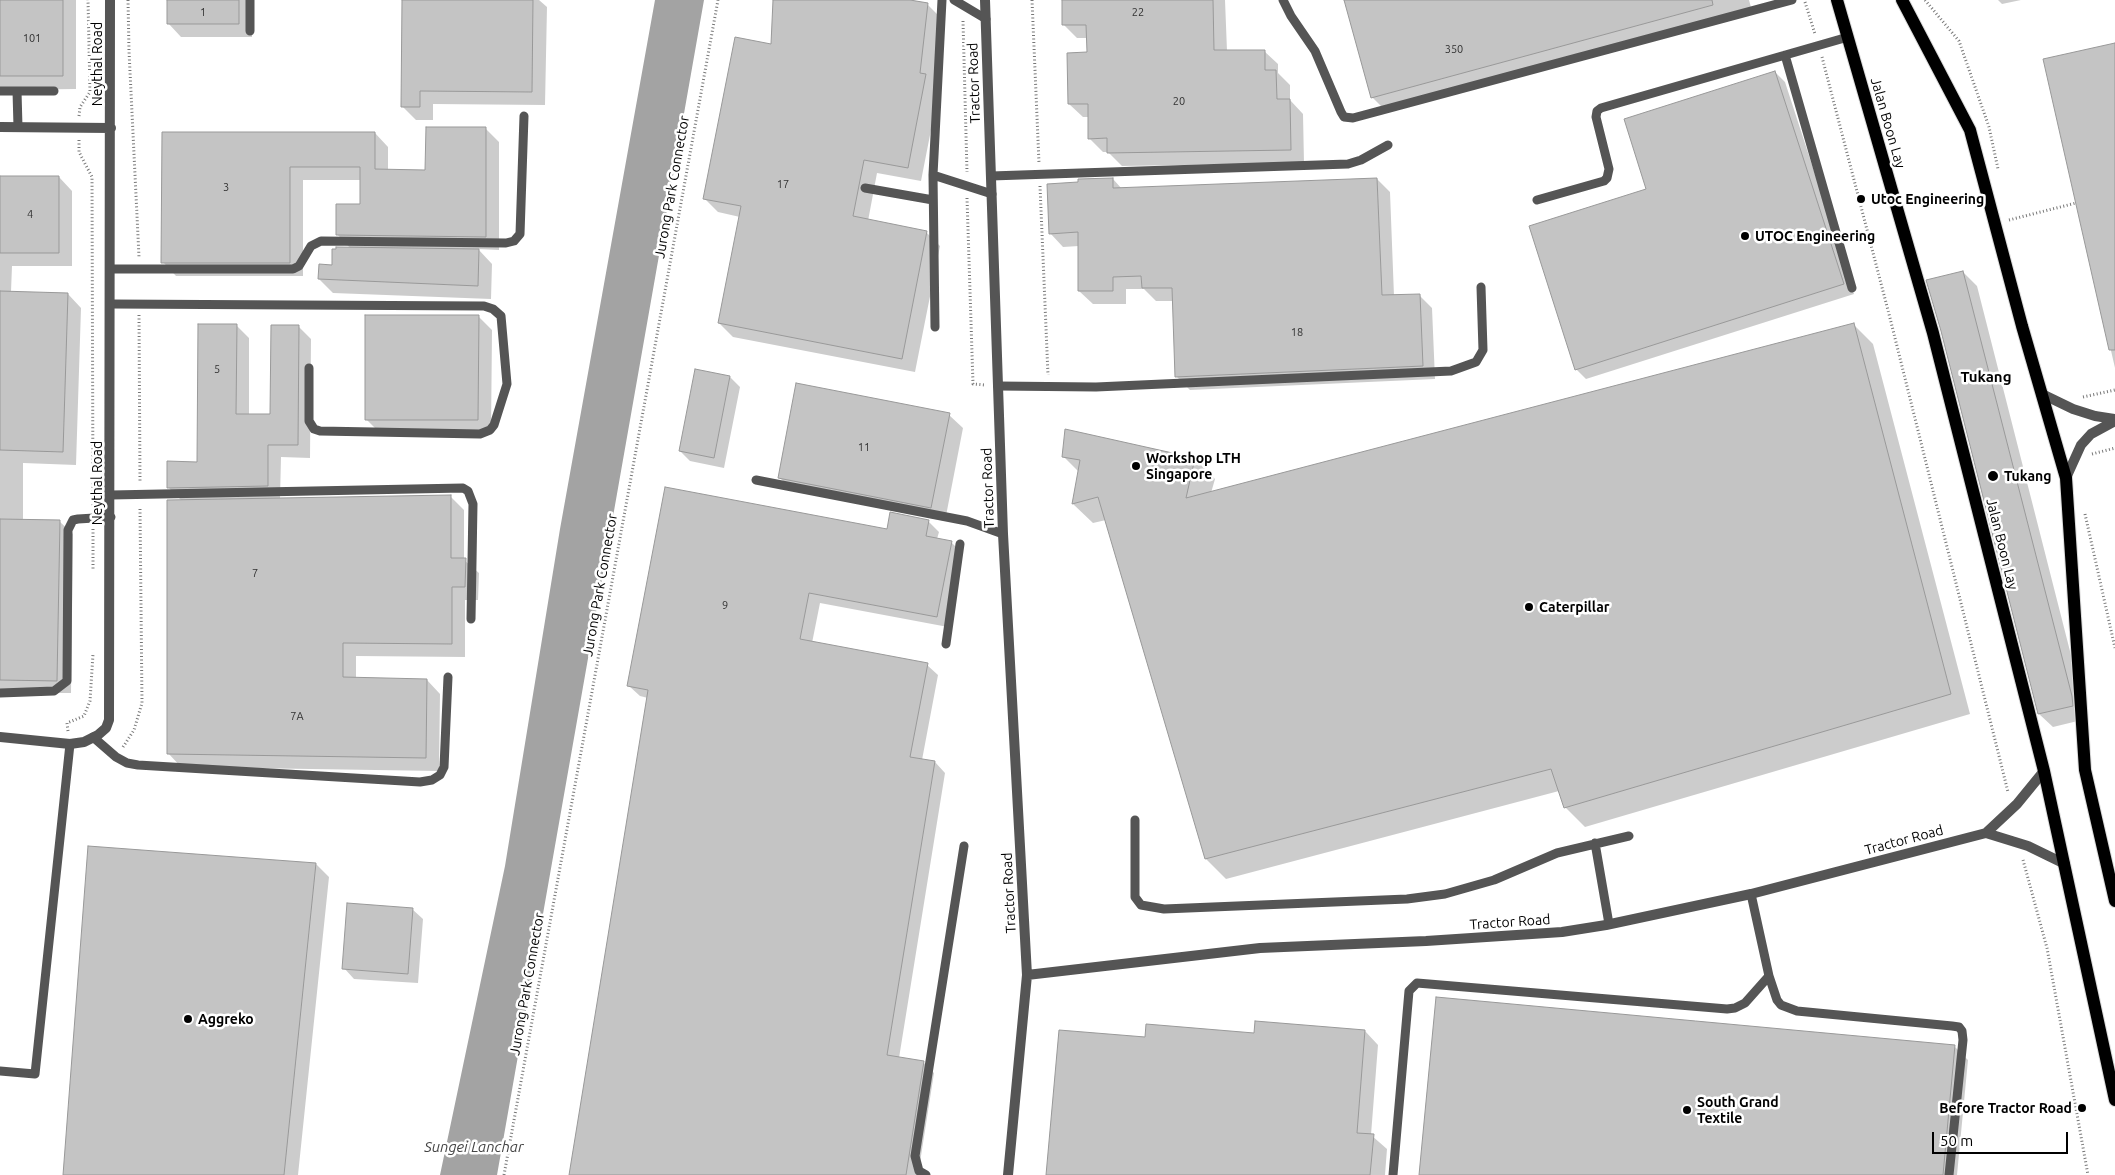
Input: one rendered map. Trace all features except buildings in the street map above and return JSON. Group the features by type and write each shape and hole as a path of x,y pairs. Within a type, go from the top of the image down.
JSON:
{"main road":[{"name":"Jalan Boon Lay","path":"1838,0 1933,333 2044,771 2115,1100"},
{"path":"1902,0 1970,130 2066,478 2084,770 2115,900"}],"street":[{"name":"Neythal Road","path":"93,737 106,728 109,720 111,517 110,0"},
{"name":"Tractor Road","path":"985,0 1003,534 1027,975 1008,1175"},
{"path":"0,127 111,128"},
{"path":"2042,394 2088,414 2115,420"},
{"path":"2066,478 2081,445 2091,434 2115,420"},
{"path":"0,737 70,744 93,737"},
{"name":"Tractor Road","path":"1027,975 1260,948 1426,941 1562,932 1609,924 1751,894 1986,833 2017,804 2044,771"},
{"path":"1986,833 2028,846 2065,864"}],"lane":[{"path":"250,0 250,31"},
{"path":"935,327 933,175 942,0"},
{"path":"1283,0 1291,16 1315,51 1341,112 1344,117 1353,118 1792,0"},
{"path":"1754,0 1756,10"},
{"path":"958,2 986,19"},
{"path":"1538,200 1607,178 1609,169 1596,117 1597,110 1848,37"},
{"path":"1785,55 1852,288"},
{"path":"0,90 54,91"},
{"path":"18,91 18,127"},
{"path":"111,269 293,269 299,266 311,246 321,240 506,243 514,241 520,234 524,116"},
{"path":"991,176 1348,164 1361,160 1388,145"},
{"path":"933,175 992,194"},
{"path":"865,188 933,200"},
{"path":"998,386 1096,387 1451,371 1476,362 1483,350 1481,287"},
{"path":"111,304 484,306 493,309 501,316 507,384 494,424 490,430 480,434 320,432 314,429 309,421 309,368"},
{"path":"756,480 967,521 1003,534"},
{"path":"111,494 462,488 468,491 474,504 471,619"},
{"path":"0,693 54,691 67,681 68,530 73,520 111,517"},
{"path":"946,644 960,544"},
{"path":"93,737 116,757 127,763 138,765 420,782 432,780 440,775 444,767 448,677"},
{"path":"0,1071 35,1074 70,744"},
{"path":"1135,820 1135,897 1141,905 1164,909 1407,899 1445,894 1494,880 1557,853 1629,836"},
{"path":"1595,844 1609,924"},
{"path":"926,1175 919,1171 915,1156 964,846"},
{"path":"1751,894 1768,976 1781,1006 1790,1009 1952,1026 1962,1031 1963,1040 1949,1175"},
{"path":"1393,1175 1409,991 1417,982 1727,1009 1745,1003 1768,976"}],"path":[{"path":"88,0 90,92 80,107 79,152 92,178 93,574"},
{"path":"128,0 140,269"},
{"name":"Jurong Park Connector","path":"504,1175 718,0"},
{"path":"1032,0 1048,386"},
{"path":"1804,0 1819,45 1892,328 2008,793"},
{"path":"958,2 967,186 973,384 998,386"},
{"path":"2008,220 2076,203"},
{"path":"116,757 134,730 142,703 139,304"},
{"path":"2076,399 2115,390"},
{"path":"2088,462 2092,454 2115,448"},
{"path":"2083,504 2115,648"},
{"path":"70,744 67,724 84,716 90,701 94,650"},
{"path":"2023,860 2047,948 2088,1175"}],"water":[{"name":"Sungei Lanchar","path":"655,0 704,0 497,1175 440,1175 505,866 560,529"}],"place":[{"name":"Utoc Engineering","path":"1861,199"},
{"name":"UTOC Engineering","path":"1745,236"},
{"name":"Workshop LTH Singapore","path":"1136,466"},
{"name":"Tukang","path":"1993,476"},
{"name":"Caterpillar","path":"1529,607"},
{"name":"Aggreko","path":"188,1019"},
{"name":"Before Tractor Road","path":"2082,1108"},
{"name":"South Grand Textile","path":"1687,1110"}],"district":[{"name":"Tukang","path":"1986,377"}]}
